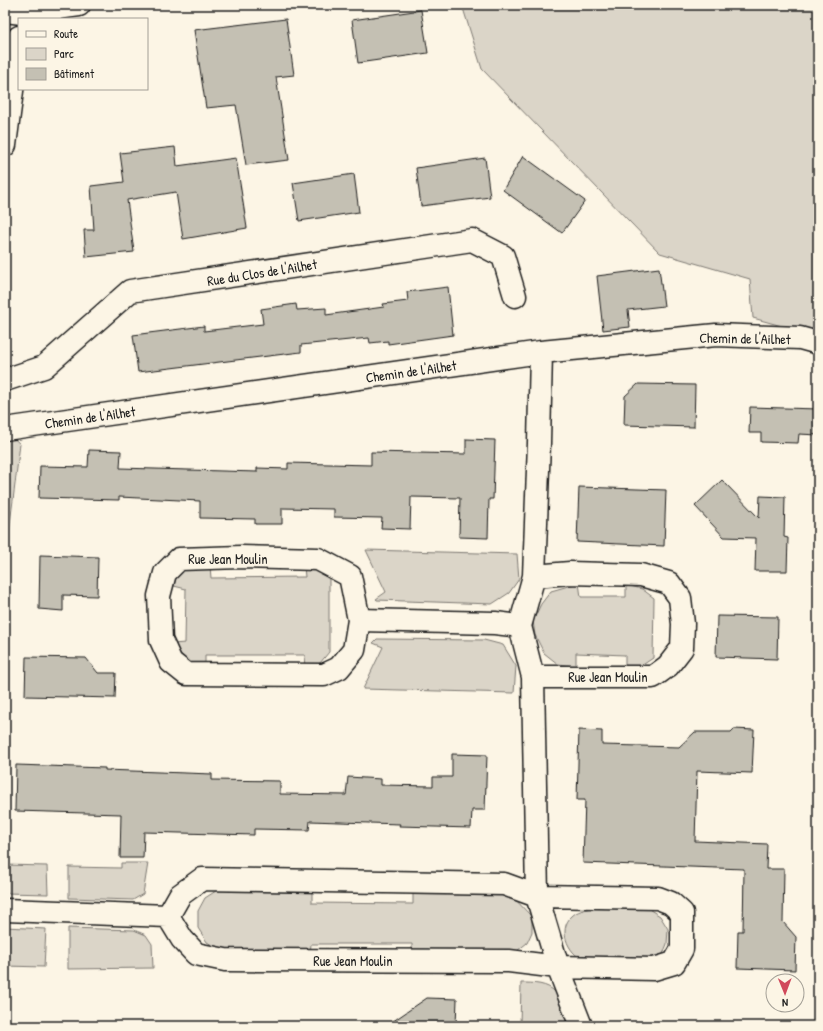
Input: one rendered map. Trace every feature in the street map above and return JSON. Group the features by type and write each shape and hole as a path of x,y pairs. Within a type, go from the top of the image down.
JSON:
{"street":[{"path":"18,12 79,5"},
{"path":"5,144 18,45"},
{"name":"Rue du Clos de l'Ailhet","path":"5,380 44,367 130,291 472,240 503,256 515,296"},
{"name":"Chemin de l'Ailhet","path":"5,429 541,352 716,335 800,338 818,343"},
{"path":"541,352 534,576 520,626 533,677 537,896 558,967 581,1026"},
{"name":"Rue Jean Moulin","path":"241,557 318,559 350,576 359,620 354,650 339,668 324,675 186,674 172,662 161,640 160,596 165,573 179,558 241,557"},
{"name":"Rue Jean Moulin","path":"533,677 653,677 668,666 682,648 683,624 680,598 669,583 642,576 570,573 534,576"},
{"path":"359,620 495,623 520,626"},
{"name":"Rue Jean Moulin","path":"202,879 504,884 537,896 658,898 671,903 682,913 682,949 674,963 654,969 558,967 509,961 225,960 196,954 182,939 168,916 180,895 202,879"},
{"path":"5,910 168,916"}],"green space":[{"path":"462,5 818,5 818,336 753,318 750,279 660,253 482,69"},
{"path":"8,433 20,444 5,564 5,434"},
{"path":"366,550 517,554 519,579 509,593 492,604 377,600 376,599 386,592"},
{"path":"210,566 211,578 305,577 304,567 316,569 329,579 329,652 320,663 304,669 305,655 205,655 205,665 195,666 187,662 173,644 185,643 186,589 174,586 176,578 183,569"},
{"path":"579,583 581,597 626,597 626,585 642,589 654,598 653,658 641,666 625,668 625,655 576,653 576,666 558,664 544,653 535,635 533,621 541,604 551,591"},
{"path":"377,639 484,640 503,645 516,666 514,693 363,689 383,647 373,643"},
{"path":"121,863 148,863 143,894 133,900 69,898 69,867 121,868"},
{"path":"5,865 47,866 48,894 5,893"},
{"path":"219,889 312,891 312,903 413,904 413,894 511,895 532,917 532,932 527,943 508,958 412,956 412,944 311,944 310,954 220,950 207,942 198,928 198,911 205,898"},
{"path":"591,908 647,908 660,916 668,929 667,944 663,954 656,959 588,961 581,959 567,943 565,929 567,922 574,914"},
{"path":"5,927 46,929 44,967 5,966"},
{"path":"68,928 134,930 146,935 152,944 153,968 68,969"},
{"path":"521,983 545,985 553,990 556,993 568,1026 520,1026"}],"building":[{"path":"421,10 428,53 358,63 352,20"},
{"path":"286,19 294,75 276,77 289,160 246,165 236,105 206,108 194,30"},
{"path":"175,147 177,166 236,158 247,228 183,239 176,192 127,200 134,252 86,257 84,230 94,230 91,186 124,182 120,153"},
{"path":"523,156 585,201 562,233 503,190"},
{"path":"485,158 490,197 421,206 416,168"},
{"path":"354,174 359,212 299,221 293,183"},
{"path":"659,268 664,306 628,310 630,327 603,330 597,276"},
{"path":"448,287 453,335 388,344 388,341 370,343 369,338 301,345 301,352 138,372 133,335 204,326 204,331 263,324 261,309 296,304 297,310 326,308 326,315 384,307 383,304 408,301 407,292"},
{"path":"638,384 695,385 694,427 624,425 625,396"},
{"path":"750,407 818,409 818,435 799,434 798,443 761,442 761,433 749,433"},
{"path":"466,439 495,440 493,499 489,499 488,538 459,537 460,498 411,497 410,529 381,528 382,518 334,517 334,509 282,508 282,524 255,524 255,519 200,518 200,501 119,497 119,500 39,498 40,466 88,467 89,450 121,451 120,468 257,472 257,468 288,469 288,463 371,465 371,452 466,454"},
{"path":"722,480 759,518 760,496 785,497 784,537 788,538 787,571 755,571 756,538 724,537 695,506"},
{"path":"579,487 666,490 664,546 577,542"},
{"path":"40,555 98,557 97,596 63,595 63,611 39,609"},
{"path":"717,616 778,617 777,659 716,657"},
{"path":"26,657 86,658 98,673 116,673 115,698 25,696"},
{"path":"734,729 754,730 752,773 697,771 695,841 767,844 766,869 784,869 783,922 796,937 795,970 737,968 738,931 743,931 744,869 583,863 585,800 577,800 579,730 602,731 602,745 679,747 695,732 731,732"},
{"path":"452,754 487,755 485,810 472,810 471,828 310,821 309,830 254,829 254,835 144,832 143,858 120,858 121,814 15,811 16,765 212,774 212,780 280,781 280,794 346,795 348,777 381,779 381,785 433,786 433,777 452,777"},
{"path":"427,998 457,999 456,1026 386,1026"}]}
